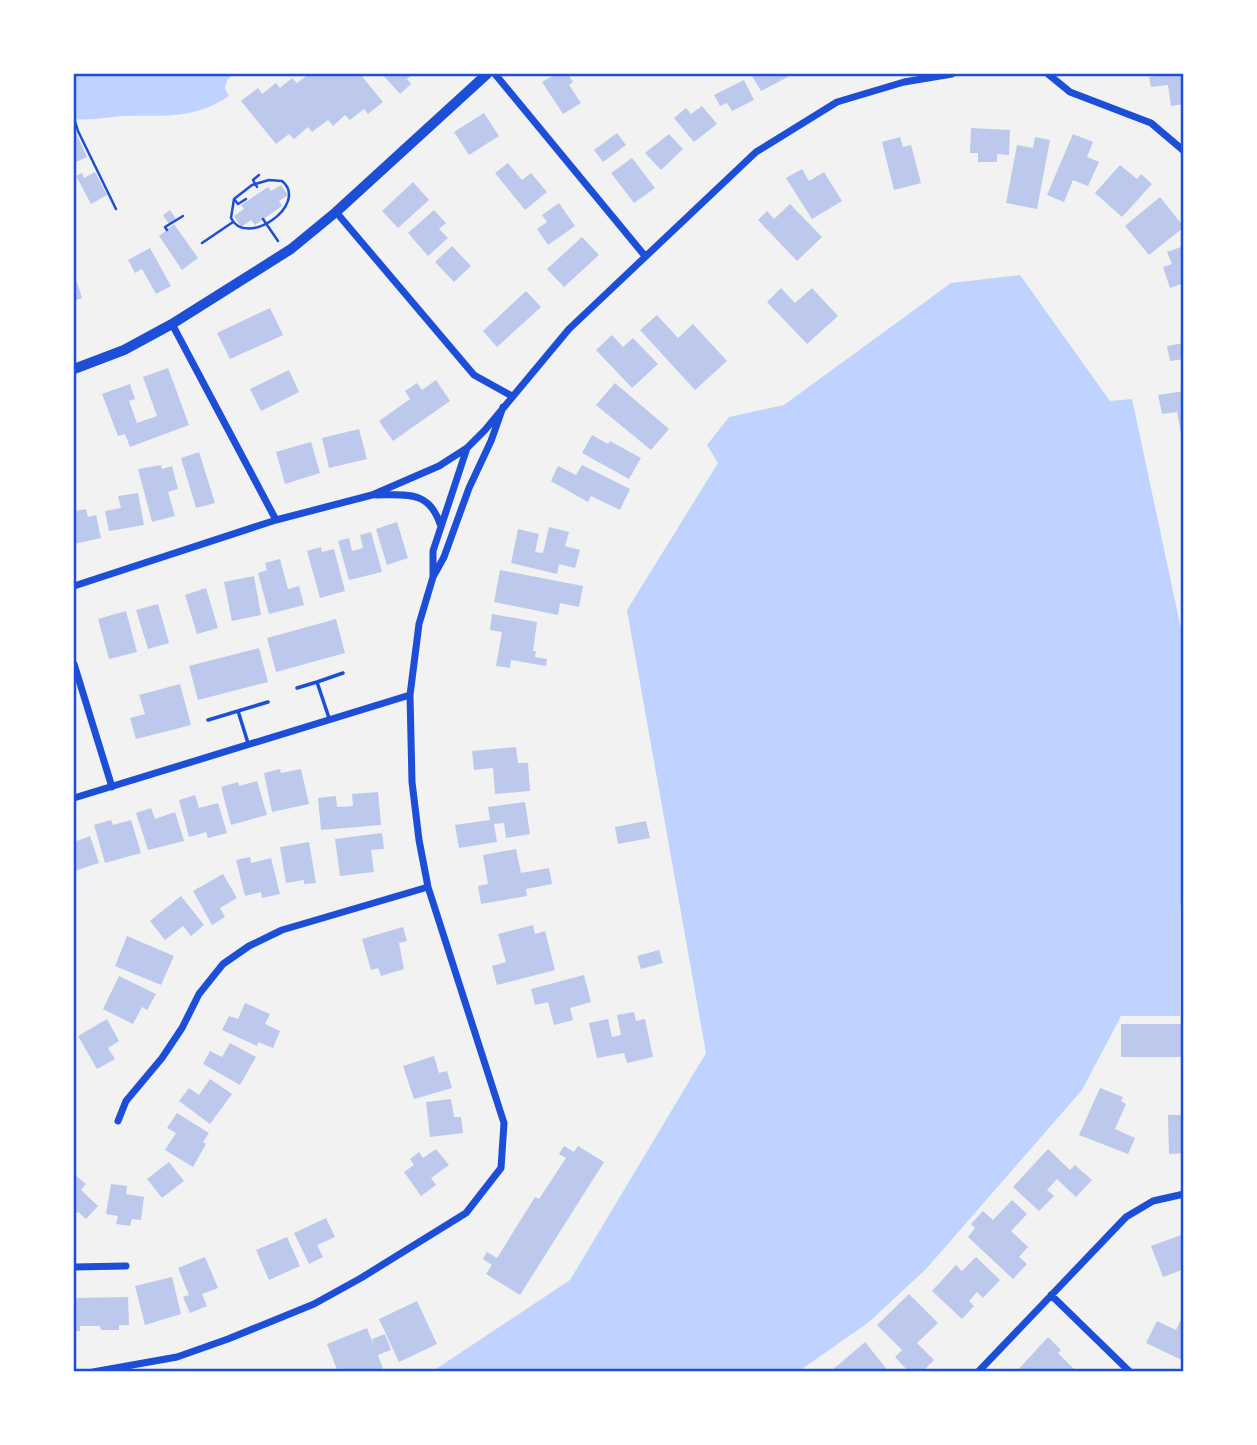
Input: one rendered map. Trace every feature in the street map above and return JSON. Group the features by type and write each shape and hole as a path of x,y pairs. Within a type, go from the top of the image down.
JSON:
{"main road":[{"path":"74,369 124,350 172,324 291,249 336,212 487,74"}],"street":[{"path":"495,74 645,256"},
{"path":"74,586 276,520 372,495 439,466 467,448 569,329 756,152 836,102 904,82 952,74"},
{"path":"1048,74 1070,92 1151,123 1184,151"},
{"path":"336,212 474,375 512,396"},
{"path":"172,324 276,520"},
{"path":"93,1371 177,1357 314,1304 466,1213 501,1168 504,1124 428,887 412,782 410,695 419,624 433,578 444,557 503,407"},
{"path":"433,578 433,551 467,448"},
{"path":"372,495 415,496 429,502 441,526"},
{"path":"74,664 112,787"},
{"path":"74,798 410,695"},
{"path":"118,1121 126,1101 162,1058 182,1028 199,994 223,964 249,946 282,930 428,887"},
{"path":"978,1371 1126,1217 1153,1201 1184,1194"},
{"path":"74,1266 126,1266"},
{"path":"1051,1295 1130,1371"}],"lane":[{"path":"297,688 343,673"},
{"path":"317,682 330,720"},
{"path":"208,720 268,702"},
{"path":"238,711 249,745"}],"path":[{"path":"74,118 116,209"},
{"path":"256,185 253,180 259,175"},
{"path":"276,180 285,184 290,192 285,208 266,223 256,228 243,228 233,222 231,210 234,199 256,185 276,180"},
{"path":"234,199 238,204 246,199"},
{"path":"167,230 165,227 183,216"},
{"path":"263,219 278,241"},
{"path":"202,243 233,222"}],"water":[{"path":"74,74 234,74 225,86 229,96 203,109 178,115 86,120 74,119"},
{"path":"1020,275 1110,401 1132,399 1183,638 1184,903 1180,905 1180,1016 1121,1016 1082,1090 926,1269 869,1322 799,1371 433,1371 570,1280 706,1053 627,610 718,463 707,445 729,417 784,405 951,283"}],"building":[{"path":"309,74 360,74 383,102 368,114 364,109 350,120 345,115 333,126 328,120 312,132 308,127 294,139 289,134 276,144 241,101 258,88 262,94 276,83 280,88 292,78 297,83"},
{"path":"382,74 413,74 407,79 411,84 400,94"},
{"path":"556,74 568,74 573,82 569,85 581,103 563,114 542,82"},
{"path":"751,74 787,74 788,77 761,91"},
{"path":"1184,74 1184,104 1171,106 1168,85 1151,87 1149,77"},
{"path":"744,80 754,100 732,111 727,103 720,106 714,95"},
{"path":"702,106 717,124 694,142 674,118 686,108 691,114"},
{"path":"484,113 499,136 469,155 454,132"},
{"path":"74,128 87,157 74,163"},
{"path":"971,128 1010,130 1009,155 997,154 997,162 978,162 978,153 970,153"},
{"path":"617,133 626,145 603,162 594,150"},
{"path":"669,134 683,149 661,170 645,153"},
{"path":"1073,134 1093,142 1087,157 1099,162 1088,186 1073,180 1064,202 1047,195"},
{"path":"900,137 903,147 911,145 921,183 894,190 882,142"},
{"path":"1035,137 1050,140 1037,209 1006,203 1017,145 1033,148"},
{"path":"632,158 655,188 634,203 611,173"},
{"path":"508,163 522,180 531,173 547,192 525,210 495,173"},
{"path":"1120,165 1137,179 1141,174 1152,184 1122,217 1095,193"},
{"path":"802,169 809,181 824,172 842,201 812,219 786,178"},
{"path":"95,172 107,195 91,204 76,176 82,173 84,178"},
{"path":"413,182 429,200 398,228 382,211"},
{"path":"281,185 288,195 279,201 282,206 255,225 251,220 241,227 234,216 244,209 241,205 268,187 271,191"},
{"path":"1160,197 1184,227 1149,255 1125,226"},
{"path":"559,203 575,226 548,245 537,229 547,222 542,215"},
{"path":"790,204 822,237 797,261 758,220 767,211 774,219"},
{"path":"170,210 176,219 169,224 163,215"},
{"path":"434,210 446,223 439,229 448,238 428,256 408,233"},
{"path":"174,224 198,258 182,270 159,236"},
{"path":"582,237 599,255 564,287 547,269"},
{"path":"452,246 471,266 454,282 435,262"},
{"path":"1184,246 1184,283 1170,288 1163,267 1172,264 1167,252"},
{"path":"150,248 171,286 156,294 142,269 135,273 128,260"},
{"path":"77,282 82,298 74,301 74,283"},
{"path":"781,288 795,303 812,288 838,316 807,344 767,302"},
{"path":"526,291 541,307 497,347 483,331"},
{"path":"270,308 283,335 230,359 217,333"},
{"path":"657,315 678,338 693,324 727,361 695,390 640,330"},
{"path":"612,335 623,347 633,338 658,364 632,388 596,350"},
{"path":"1184,343 1184,359 1170,361 1167,346"},
{"path":"168,368 189,425 130,447 125,434 118,436 102,394 130,384 135,399 129,401 137,423 157,416 143,377"},
{"path":"289,370 299,392 261,411 250,389"},
{"path":"436,380 450,401 393,441 379,421 410,399 405,391 417,383 422,390"},
{"path":"615,383 669,429 651,450 596,405"},
{"path":"1184,391 1182,438 1177,412 1162,414 1158,395"},
{"path":"359,429 367,459 329,468 322,438"},
{"path":"592,435 608,444 610,441 641,458 629,479 582,453"},
{"path":"311,442 320,473 285,484 276,452"},
{"path":"199,452 215,503 196,508 181,458"},
{"path":"161,465 162,469 172,466 178,489 168,492 175,516 152,522 138,469"},
{"path":"582,465 630,489 620,510 591,496 588,502 551,481 558,466 576,475"},
{"path":"138,493 144,525 109,531 105,511 121,508 118,496"},
{"path":"86,509 88,517 96,515 101,538 74,544 74,511"},
{"path":"397,522 408,558 387,565 376,529"},
{"path":"549,527 569,532 565,546 580,550 575,568 559,564 557,574 511,563 518,529 539,534 535,552 543,553"},
{"path":"371,532 382,572 349,580 338,541 349,538 352,551 363,548 360,535"},
{"path":"321,547 322,552 334,549 345,591 320,598 307,551"},
{"path":"280,559 288,589 299,586 304,605 269,614 258,573 267,570 265,563"},
{"path":"500,570 583,586 579,607 560,603 558,615 494,602"},
{"path":"254,576 261,615 232,621 224,582"},
{"path":"206,588 218,628 197,634 185,595"},
{"path":"158,604 169,643 148,649 136,610"},
{"path":"126,611 137,652 109,659 98,619"},
{"path":"492,614 537,622 533,651 536,651 535,657 547,659 546,666 511,660 510,668 496,666 502,632 490,630"},
{"path":"336,619 345,653 276,672 267,638"},
{"path":"259,648 268,682 198,700 189,666"},
{"path":"180,684 191,725 136,739 130,718 145,714 139,695"},
{"path":"516,747 518,763 528,763 530,791 495,794 493,768 474,770 472,751"},
{"path":"280,769 281,773 301,769 309,804 272,812 264,773"},
{"path":"257,781 267,815 231,825 221,787 238,782 239,786"},
{"path":"378,792 381,825 321,830 318,798 336,796 337,807 353,806 352,794"},
{"path":"195,795 199,808 218,803 227,833 208,838 206,832 189,837 179,800"},
{"path":"525,802 530,834 506,838 504,823 494,824 497,842 459,848 455,825 490,820 488,807"},
{"path":"151,808 155,819 175,812 184,841 148,850 136,813"},
{"path":"111,820 113,825 131,820 141,853 105,863 94,825"},
{"path":"646,821 650,838 618,844 615,827"},
{"path":"382,833 384,849 371,850 374,872 340,876 335,839"},
{"path":"90,836 99,863 74,871 74,842"},
{"path":"309,842 316,883 304,884 304,880 286,883 280,847"},
{"path":"516,849 521,873 549,868 552,884 526,889 527,896 481,904 478,886 488,884 483,855"},
{"path":"250,857 251,863 271,858 280,894 262,898 261,892 245,896 236,860"},
{"path":"223,874 237,898 220,908 225,917 212,925 193,891"},
{"path":"181,896 204,925 191,936 183,926 165,940 150,921"},
{"path":"533,925 535,934 545,931 555,970 497,985 492,966 506,962 498,934"},
{"path":"403,927 407,941 399,943 404,969 381,976 378,968 371,970 362,939"},
{"path":"127,936 174,956 161,985 115,966"},
{"path":"659,950 663,963 641,969 637,956"},
{"path":"584,975 591,1002 570,1008 573,1020 554,1025 548,1002 535,1005 531,989"},
{"path":"119,976 156,994 147,1010 142,1007 133,1024 103,1009"},
{"path":"245,1003 270,1014 265,1024 280,1031 273,1048 258,1042 257,1046 222,1030 229,1016 238,1019"},
{"path":"634,1012 636,1021 645,1019 653,1057 627,1063 624,1053 597,1058 589,1023 608,1019 612,1037 621,1035 617,1015"},
{"path":"107,1019 119,1041 108,1048 115,1059 97,1069 78,1036"},
{"path":"1121,1024 1184,1024 1184,1057 1121,1057"},
{"path":"230,1043 256,1057 240,1085 203,1064 210,1051 222,1057"},
{"path":"434,1056 439,1073 447,1071 452,1088 414,1099 403,1066"},
{"path":"210,1079 232,1094 210,1124 179,1101 189,1088 199,1095"},
{"path":"1100,1088 1123,1097 1121,1101 1126,1104 1115,1129 1135,1138 1128,1154 1079,1135"},
{"path":"451,1099 454,1117 461,1117 463,1133 430,1137 426,1102"},
{"path":"177,1113 209,1133 193,1167 165,1150 176,1133 167,1128"},
{"path":"1168,1115 1184,1115 1184,1153 1169,1154"},
{"path":"564,1146 574,1152 578,1146 604,1162 520,1295 486,1274 492,1265 483,1259 487,1252 497,1258 535,1197 539,1199 566,1158 559,1154"},
{"path":"436,1149 449,1165 431,1178 436,1185 421,1196 404,1172 414,1165 410,1159 419,1152 423,1158"},
{"path":"1048,1149 1070,1170 1075,1165 1092,1180 1076,1197 1057,1179 1047,1190 1054,1196 1039,1211 1013,1187"},
{"path":"169,1162 184,1181 162,1198 147,1179"},
{"path":"75,1175 86,1184 81,1190 98,1206 86,1219 78,1212 74,1214"},
{"path":"111,1184 127,1186 126,1194 144,1197 141,1220 132,1219 130,1226 116,1224 118,1216 106,1214"},
{"path":"1012,1200 1027,1214 1011,1231 1028,1247 1019,1257 1027,1264 1013,1279 968,1237 975,1228 971,1224 983,1211 993,1220"},
{"path":"326,1218 335,1237 317,1245 323,1257 309,1264 294,1233"},
{"path":"1184,1234 1184,1269 1163,1277 1151,1246"},
{"path":"287,1237 300,1266 269,1280 256,1250"},
{"path":"205,1257 218,1288 202,1294 207,1306 190,1313 183,1297 189,1295 178,1268"},
{"path":"976,1257 1000,1280 983,1298 977,1292 969,1301 974,1306 962,1319 932,1291 956,1265 962,1271"},
{"path":"172,1277 181,1314 145,1325 135,1286"},
{"path":"909,1294 938,1323 917,1343 934,1360 922,1372 909,1372 895,1357 902,1350 877,1325"},
{"path":"128,1297 129,1325 119,1325 119,1330 80,1326 80,1331 74,1331 74,1298"},
{"path":"417,1301 437,1344 399,1362 379,1319"},
{"path":"1157,1321 1176,1330 1180,1321 1184,1323 1184,1361 1146,1343"},
{"path":"367,1328 375,1349 372,1339 385,1334 391,1350 378,1355 384,1372 338,1372 327,1344"},
{"path":"1048,1337 1061,1350 1058,1353 1075,1370 1016,1372"},
{"path":"865,1342 889,1372 830,1372"}]}
